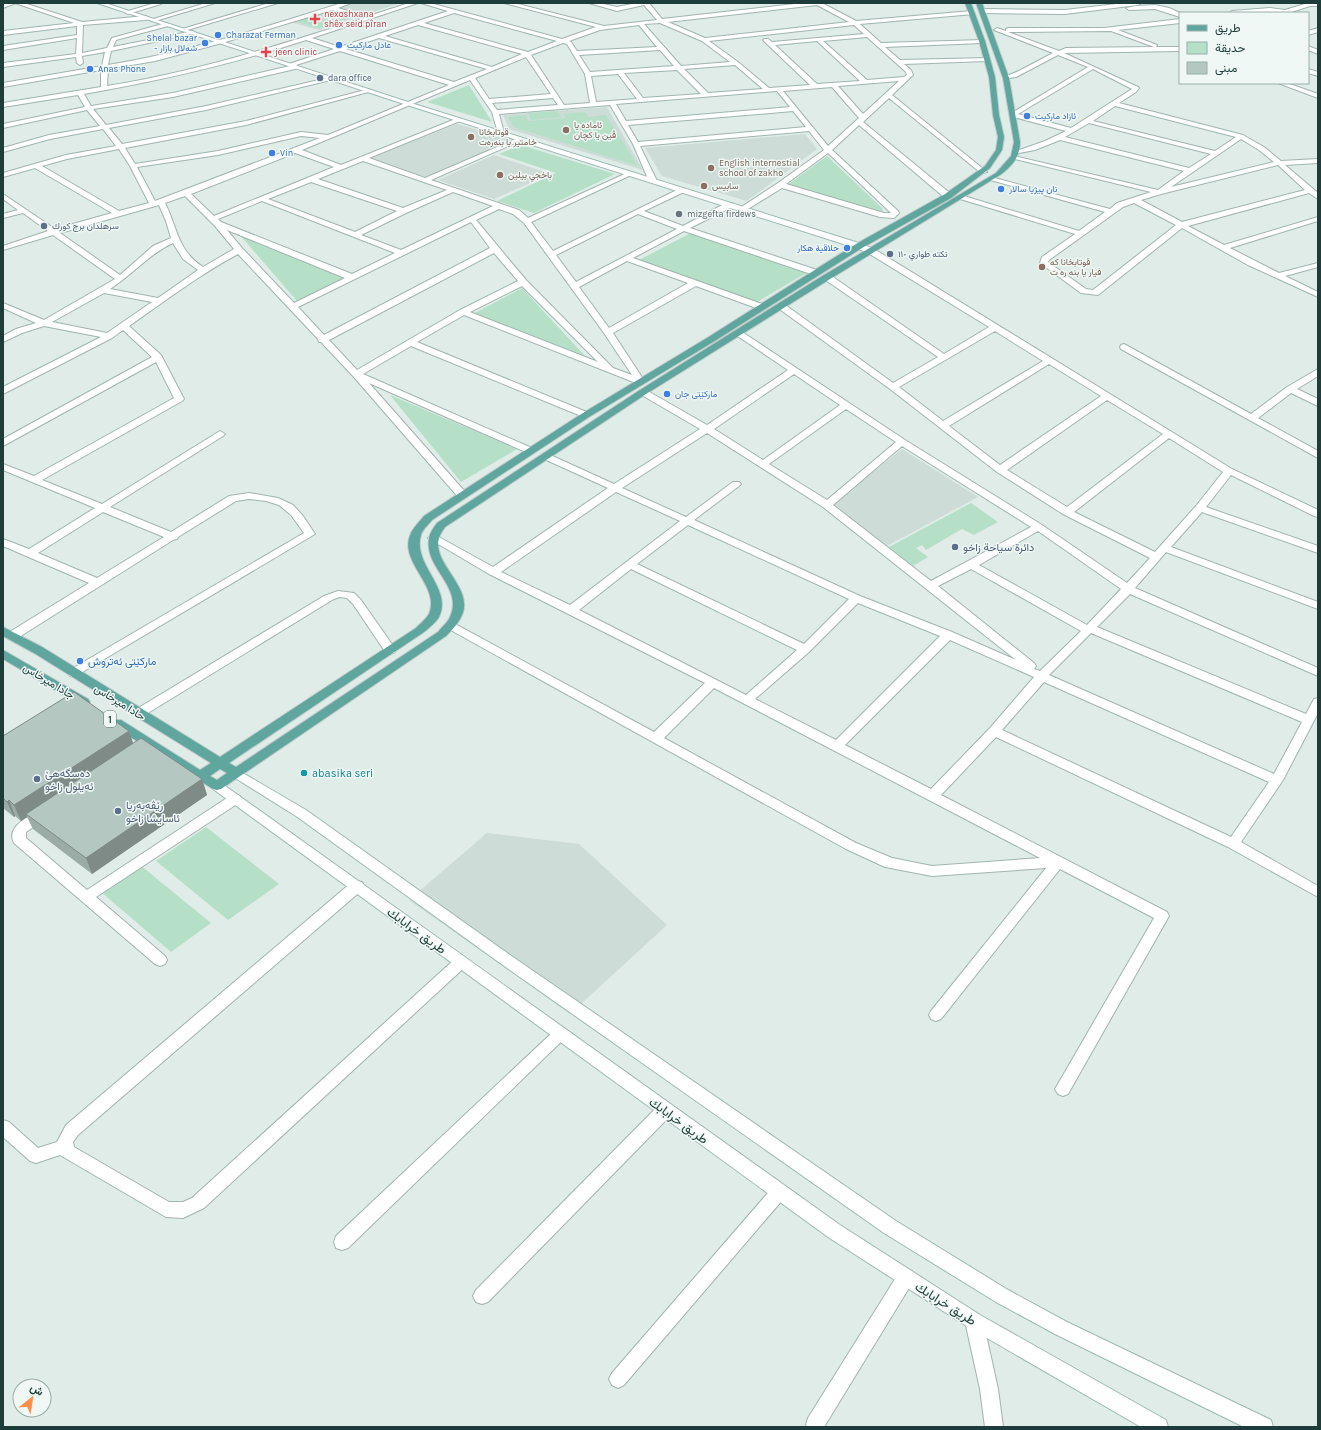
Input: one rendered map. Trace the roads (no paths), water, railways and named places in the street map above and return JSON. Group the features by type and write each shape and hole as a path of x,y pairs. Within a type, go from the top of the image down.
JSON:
{"main road":[{"path":"200,776 390,650 432,620 437,609 437,598 414,554 413,548 414,535 428,518 588,414 859,246 948,196 983,172 997,154 1001,141 988,63 982,41 968,3"},
{"path":"216,786 442,634 451,626 459,610 459,598 432,546 433,538 437,529 446,521 643,392 827,277 960,198 1005,169 1015,155 1017,142 1006,78 993,30 980,7"},
{"path":"988,63 1002,67"},
{"path":"605,404 608,409 616,410"},
{"path":"588,414 599,413 602,415 602,419"},
{"name":"حادا ميرخاس","path":"7,634 74,673 219,764 236,773"},
{"name":"جادا ميرخاس","path":"3,654 93,708"},
{"name":"1","path":"106,716 216,786"}],"street":[{"path":"3,6 13,3"},
{"path":"18,3 80,24"},
{"path":"100,3 458,120 871,251 1229,471 1318,514"},
{"path":"3,33 80,24 150,19 212,3"},
{"path":"182,30 275,3"},
{"path":"3,85 155,59 220,42 348,3"},
{"path":"3,105 138,83 257,54 415,3"},
{"path":"424,3 570,43 588,74 593,104"},
{"path":"507,3 603,27"},
{"path":"592,3 617,9 645,3 661,21 704,40 736,63 769,91"},
{"path":"3,248 157,203 186,193 330,137 528,54 603,27 818,3 855,23 909,71 910,75 828,150 781,185 743,210"},
{"path":"1073,3 1080,10 1092,12 1155,6 1168,9 1179,14"},
{"path":"980,7 1070,11 1138,3"},
{"path":"128,12 158,4"},
{"path":"1245,12 1270,10 1284,12 1310,4 1318,4"},
{"path":"332,8 366,18"},
{"path":"3,126 89,108 173,95 293,66 339,49 454,11"},
{"path":"1070,11 1081,19"},
{"path":"704,40 855,23 972,13"},
{"path":"993,30 1097,30 1179,21"},
{"path":"1086,22 1097,30"},
{"path":"418,23 528,54 562,107"},
{"path":"640,23 707,96"},
{"path":"80,24 79,55 82,71"},
{"path":"104,88 104,68 107,50 114,39 166,24"},
{"path":"9,26 21,30"},
{"path":"1111,29 1162,48"},
{"path":"993,30 1028,40 1058,52 1136,88 1134,91 1087,121 1041,146 1015,155"},
{"path":"3,65 79,55 193,33"},
{"path":"760,34 816,87"},
{"path":"770,44 869,35"},
{"path":"3,48 79,36"},
{"path":"380,36 494,69"},
{"path":"306,38 456,85"},
{"path":"818,39 866,83"},
{"path":"880,45 982,41"},
{"path":"577,53 663,48"},
{"path":"1006,78 1024,72 1058,52 1072,50 1179,49"},
{"path":"899,62 988,63"},
{"path":"588,74 736,63"},
{"path":"1012,115 1093,67"},
{"path":"620,72 641,100"},
{"path":"472,78 495,112 501,133"},
{"path":"3,150 49,137 206,108 332,79"},
{"path":"495,112 907,79"},
{"path":"1284,84 1316,94"},
{"path":"834,86 861,120 948,196"},
{"path":"779,90 828,150 894,211 894,214 883,216 781,185"},
{"path":"3,175 66,157 223,128 369,91"},
{"path":"80,92 89,108 103,127 120,146 170,221 177,245 186,259 203,270"},
{"path":"889,95 983,172"},
{"path":"487,101 556,96"},
{"path":"612,103 636,144 653,181"},
{"path":"1114,104 1241,136 1249,140 1279,163 1318,197"},
{"path":"623,123 795,109"},
{"path":"1012,115 1070,130"},
{"path":"215,222 262,199 458,120"},
{"path":"1087,121 1218,153"},
{"path":"636,144 812,129"},
{"path":"133,166 218,152 301,134 330,137"},
{"path":"1015,155 1159,192 1241,136"},
{"path":"1058,137 1191,171"},
{"path":"425,180 520,139"},
{"path":"295,150 340,167"},
{"path":"362,158 516,212 527,221 552,254 608,332 641,382"},
{"path":"1310,191 1181,225 1098,292 1093,293 1084,291 1047,267 1043,262 1079,233 1109,211 1120,205 1159,192 1279,163 1318,161"},
{"path":"35,165 118,214"},
{"path":"527,221 629,174"},
{"path":"312,179 403,211"},
{"path":"991,179 1109,211"},
{"path":"355,235 403,211 453,190"},
{"path":"552,254 681,190"},
{"path":"186,193 215,222 238,250 322,340 356,374 463,496"},
{"path":"3,196 120,279"},
{"path":"960,198 1079,233"},
{"path":"262,199 401,252"},
{"path":"1135,200 1223,248 1318,295"},
{"path":"574,286 729,205"},
{"path":"292,307 401,252 499,206"},
{"path":"3,216 23,211"},
{"path":"637,211 684,229 817,273"},
{"path":"472,219 523,282 613,371"},
{"path":"1223,248 1318,219"},
{"path":"215,222 351,277"},
{"path":"3,340 19,331 44,323 104,290 120,279 156,248 175,239"},
{"path":"322,340 495,249"},
{"path":"3,390 108,336 161,301 203,270 238,250"},
{"path":"628,259 762,307"},
{"path":"1278,276 1318,265"},
{"path":"827,277 943,357"},
{"path":"356,374 463,312 523,282"},
{"path":"608,332 695,283"},
{"path":"104,290 161,301"},
{"path":"3,305 44,323 108,336"},
{"path":"781,306 893,387 1000,470 1067,512 1157,557"},
{"path":"463,312 641,382"},
{"path":"34,480 179,399 158,357 124,326"},
{"path":"893,387 996,327"},
{"path":"739,333 902,442 1038,527 1128,589 1318,672"},
{"path":"410,342 588,414"},
{"path":"1124,347 1253,417 1318,455"},
{"path":"3,443 158,357"},
{"path":"943,425 1049,361"},
{"path":"493,572 615,488 707,429 794,370"},
{"path":"1253,417 1290,389 1318,372"},
{"path":"356,374 531,451"},
{"path":"1290,389 1318,403"},
{"path":"643,392 707,429 827,505 1042,676"},
{"path":"1000,470 1107,396"},
{"path":"763,464 846,405"},
{"path":"29,554 220,434"},
{"path":"1067,512 1169,434"},
{"path":"827,505 902,442"},
{"path":"544,456 856,598 948,635 1277,780"},
{"path":"3,468 173,537"},
{"path":"932,796 994,731 1042,676 1128,589 1200,508 1229,471"},
{"path":"571,610 631,565 686,520 736,484"},
{"path":"7,634 98,583 233,498 243,496 263,498 283,504 295,512 310,534 74,673"},
{"path":"1200,508 1318,550"},
{"path":"930,586 971,566 1038,527"},
{"path":"433,538 493,572 571,610 837,746 1162,916 1063,1089"},
{"path":"3,542 98,583"},
{"path":"1165,548 1318,606"},
{"path":"631,565 805,649"},
{"path":"971,566 1089,629 1308,720"},
{"path":"139,714 328,598 338,594 350,595 357,602 390,650"},
{"path":"747,700 805,649 856,598"},
{"path":"451,626 851,846 890,863 932,871 1058,862"},
{"path":"837,746 948,635"},
{"path":"657,738 712,682"},
{"path":"68,708 81,700"},
{"path":"1233,844 1277,780 1318,702"},
{"path":"994,731 1233,844 1318,892"},
{"path":"136,752 149,744"},
{"path":"236,773 300,813 890,1227 996,1292 1061,1328 1264,1427"},
{"name":"طريق خرابابك","path":"216,786 357,886 778,1192 974,1321 1159,1427"},
{"path":"86,897 235,799"},
{"path":"53,807 20,830 18,837 160,960"},
{"path":"936,1015 1058,862"},
{"path":"357,886 72,1130 65,1141 64,1147 69,1154 166,1209 177,1212 188,1209 204,1197 461,962"},
{"path":"342,1242 560,1034"},
{"path":"482,1296 665,1110"},
{"path":"3,1127 36,1156 64,1147"},
{"path":"618,1379 778,1192"},
{"path":"815,1425 906,1277"},
{"path":"974,1321 989,1389 994,1427"}],"place":[{"name":"nexoshxana shêx seid pîran","path":"315,19"},
{"name":"Charazat Ferman","path":"218,35"},
{"name":"Shelal bazar - شەلال بازار","path":"205,43"},
{"name":"عادل ماركيت","path":"339,45"},
{"name":"jeen clinic","path":"266,52"},
{"name":"Anas Phone","path":"90,69"},
{"name":"dara office","path":"320,78"},
{"name":"ئازاد ماركيت","path":"1027,116"},
{"name":"ئاماده یا ڤین یا کچان","path":"566,130"},
{"name":"قوتابخانا خامتیر یا بنەرەت","path":"471,137"},
{"name":"Vin","path":"272,153"},
{"name":"English internestial school of zakho","path":"711,168"},
{"name":"باخجي بيلين","path":"500,175"},
{"name":"سابيس","path":"704,186"},
{"name":"نان پيژيا سالار","path":"1001,189"},
{"name":"mizgefta firdews","path":"679,214"},
{"name":"سرهلدان برج كورك","path":"44,226"},
{"name":"حلاقية هكار","path":"847,248"},
{"name":"نكته طواري ١١٠","path":"890,254"},
{"name":"قوتابخانا كه فيار يا بنه ره ت","path":"1042,267"},
{"name":"مارکێتی جان","path":"667,394"},
{"name":"دائرة سياحة زاخو","path":"955,547"},
{"name":"مارکێتی ئەتروش","path":"80,661"},
{"name":"abasika seri","path":"304,773"},
{"name":"ده‌سگه‌هێ ئه‌يلول زاخو","path":"37,779"},
{"name":"رێڤه‌به‌ريا ئاسايشا زاخو","path":"118,811"}]}
